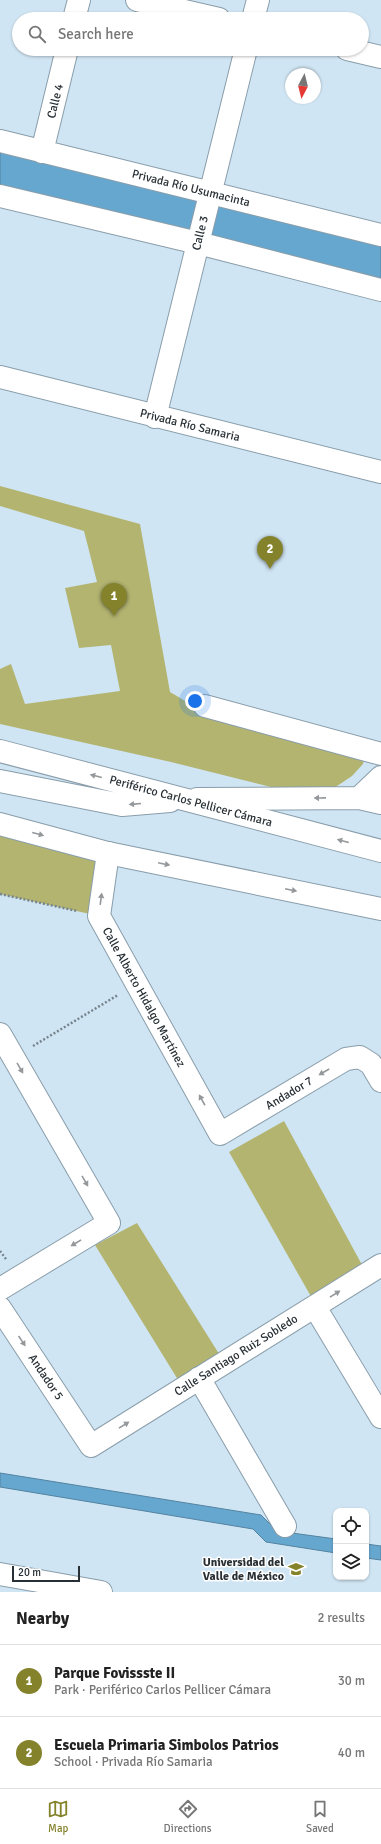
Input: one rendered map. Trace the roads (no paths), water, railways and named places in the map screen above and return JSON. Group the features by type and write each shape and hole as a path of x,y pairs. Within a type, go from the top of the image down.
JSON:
{"street":[{"path":"76,12 79,0"},
{"path":"137,0 189,12"},
{"path":"255,12 258,0"},
{"path":"369,54 381,57"},
{"name":"Calle 4","path":"42,152 65,56"},
{"name":"Calle 3","path":"155,417 244,56"},
{"name":"Privada Río Usumacinta","path":"0,142 211,192 381,235"},
{"path":"0,196 198,243 381,290"},
{"name":"Privada Río Samaria","path":"0,377 155,417 381,472"},
{"path":"205,706 381,754"},
{"name":"Periférico Carlos Pellicer Cámara","path":"0,751 188,799 381,851"},
{"path":"359,798 381,777"},
{"path":"0,781 122,805 188,799 359,798 381,803"},
{"path":"0,824 108,853 381,909"},
{"name":"Calle Alberto Hidalgo Martínez","path":"108,853 99,916 220,1134"},
{"path":"0,1034 109,1223 0,1289"},
{"name":"Andador 7","path":"220,1134 346,1059 360,1057 371,1064 381,1081"},
{"name":"Calle Santiago Ruiz Sobledo","path":"91,1446 381,1266"},
{"path":"315,1307 381,1417"},
{"name":"Andador 5","path":"0,1308 91,1446"},
{"path":"199,1378 285,1526"},
{"path":"2,1580 101,1592"}],"water":[{"path":"0,141 381,235 381,290 0,196"},
{"path":"0,1473 261,1515 277,1531 333,1539 333,1553 266,1542 253,1529 0,1487"},
{"path":"369,1544 381,1546 381,1560 369,1558"}],"place":[{"name":"Escuela Primaria Simbolos Patrios","path":"270,569"},
{"name":"Parque Fovissste II","path":"114,616"},
{"name":"Universidad del Valle de México","path":"296,1569"}]}
